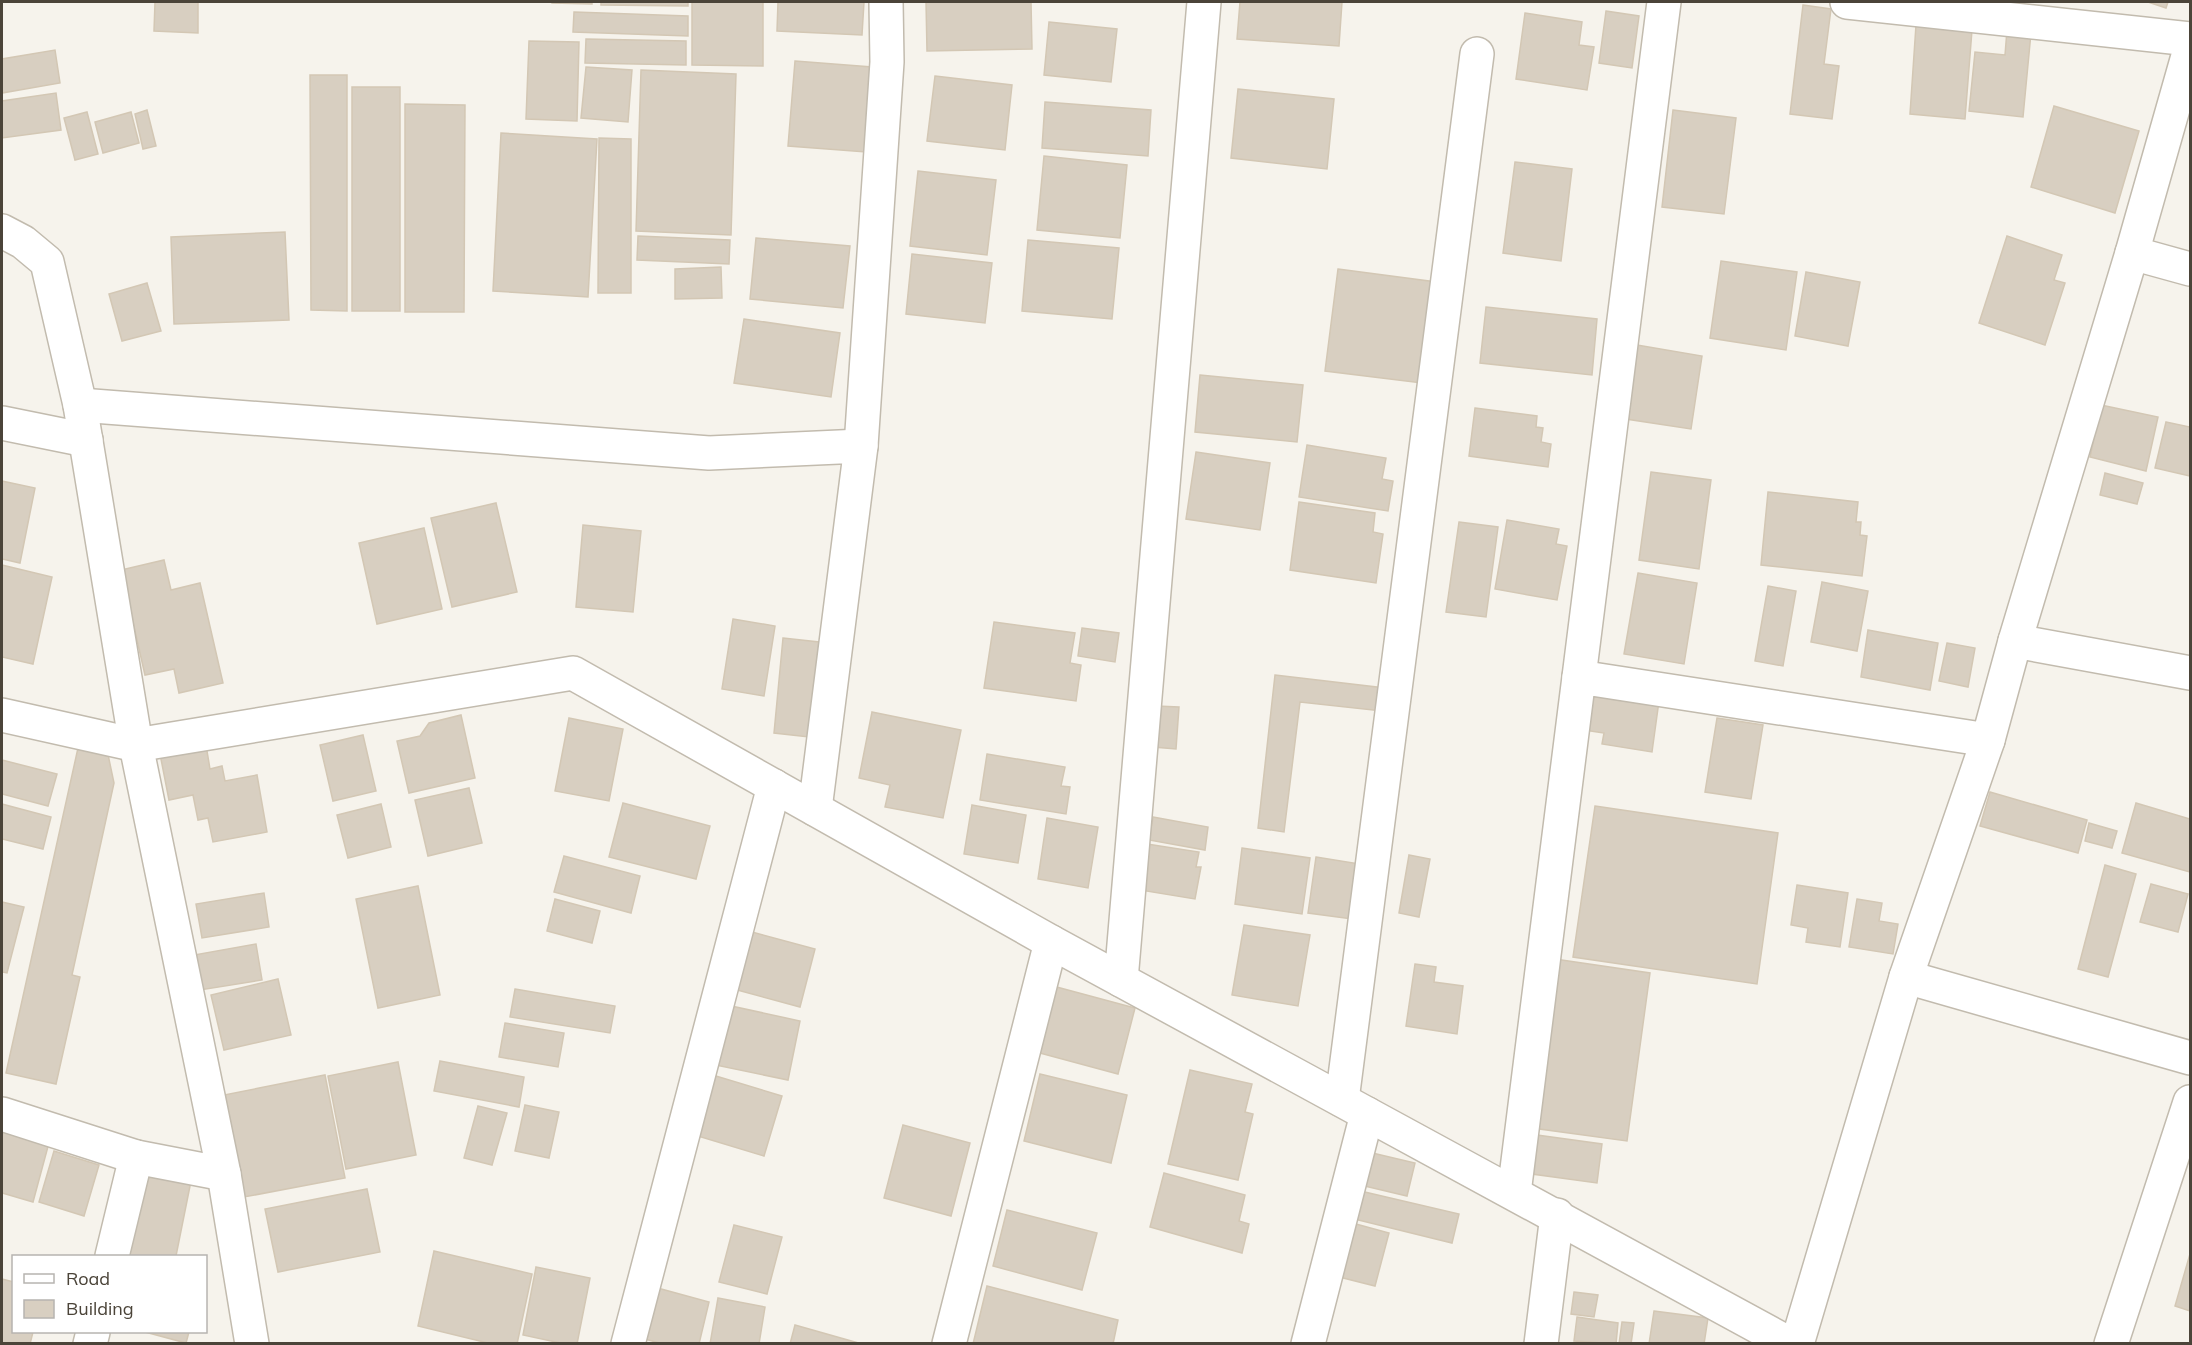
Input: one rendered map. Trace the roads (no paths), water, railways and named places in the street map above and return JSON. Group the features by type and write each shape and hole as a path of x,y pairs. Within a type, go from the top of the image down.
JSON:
{"street":[{"path":"815,809 861,446 887,63 886,2"},
{"path":"1121,980 1204,2"},
{"path":"1514,1193 1664,2"},
{"path":"1847,2 2190,39"},
{"path":"1797,1344 1906,977 1988,740 2015,641 2132,253 2190,49"},
{"path":"1308,1344 1355,1107 1477,54"},
{"path":"2,231 23,242 47,262 80,405 136,745 224,1174 252,1344"},
{"path":"2132,253 2190,269"},
{"path":"80,405 709,453 861,446"},
{"path":"2,423 86,440"},
{"path":"2015,641 2190,674"},
{"path":"2,715 136,745 573,673 1051,942 1557,1215 1790,1344"},
{"path":"1580,677 1988,740"},
{"path":"627,1344 774,786"},
{"path":"949,1344 1051,942"},
{"path":"1906,977 2190,1058"},
{"path":"2111,1344 2190,1102"},
{"path":"2,1114 136,1157 224,1174"},
{"path":"112,1255 136,1157"},
{"path":"1541,1344 1557,1215"}]}
